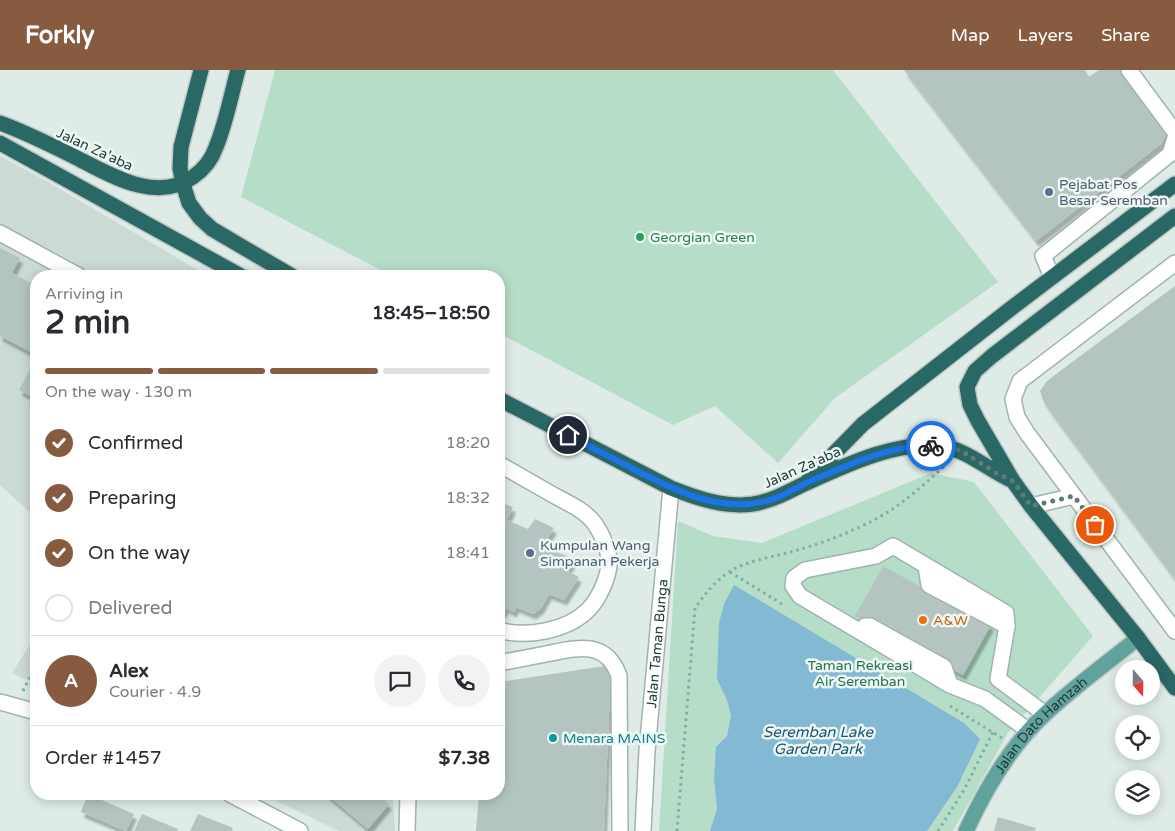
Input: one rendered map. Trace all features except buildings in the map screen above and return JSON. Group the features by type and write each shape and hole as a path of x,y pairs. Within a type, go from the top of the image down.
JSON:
{"highway":[{"path":"202,70 181,147 180,168 183,184 190,203 200,218 212,229 282,270"},
{"path":"183,184 202,170 216,148 238,70"},
{"name":"Jalan Za'aba","path":"0,123 19,130 124,182 156,188 183,184"},
{"path":"0,143 230,270"},
{"path":"802,485 863,424 1175,184"},
{"path":"1175,216 992,356 975,371 967,388 970,404 1013,481 1138,638 1175,688"},
{"name":"Jalan Za'aba","path":"505,402 671,488 700,500 726,504 751,504 774,499 854,462 920,446 940,446 962,451 996,473 1013,481"}],"main road":[{"name":"Jalan Dato Hamzah","path":"966,831 994,780 1028,731 1045,714 1138,638"}],"street":[{"path":"1129,70 1175,132"},
{"path":"1052,277 1043,256 1170,154 1175,138"},
{"path":"0,233 68,270"},
{"path":"1175,263 1020,381 1014,399 1017,417 1027,434 1175,631"},
{"path":"505,467 579,510 595,522 605,542 610,565 602,590 588,610 573,621 552,629 528,633 505,632"},
{"name":"Jalan Taman Bunga","path":"643,831 671,488"},
{"path":"1031,506 1074,496"},
{"path":"985,699 998,679 1007,626 1006,613 892,546 876,556 806,570 794,578 793,586 800,596 950,685 985,699 1028,731"},
{"path":"505,661 573,649 590,649 604,654 614,663 619,676 620,831"},
{"path":"998,679 1045,714"},
{"path":"7,704 30,710"},
{"path":"241,800 300,831"},
{"path":"407,831 408,800"}],"path":[{"path":"677,831 695,608 708,590 730,572 759,559 832,539 871,521 907,500 962,451"},
{"path":"7,704 30,673"},
{"path":"938,831 964,790 993,732"}],"shaded area":[{"path":"0,156 198,270 30,270 30,512 0,485"},
{"path":"30,644 30,681 12,673"},
{"path":"274,800 393,800 395,831 339,831"}],"green space":[{"name":"Georgian Green","path":"275,70 833,70 998,282 835,398 778,463 715,406 673,425 505,336 505,270 381,270 241,197"},
{"name":"Taman Rekreasi Air Seremban","path":"931,473 974,482 1093,636 1008,733 953,831 659,831 678,521 713,536 762,543"}],"water":[{"name":"Seremban Lake Garden Park","path":"734,585 964,723 980,739 957,787 927,831 710,831 717,809 714,778 716,747 727,736 731,716 727,700 717,679 719,623 724,604"}],"way so far":[{"path":"931,446 962,451 996,473 1013,481 1031,506 1074,496 1095,525"}],"place":[{"name":"Pejabat Pos Besar Seremban","path":"1049,192"},
{"name":"Georgian Green","path":"640,237"},
{"name":"Kumpulan Wang Simpanan Pekerja","path":"530,553"},
{"name":"A&W","path":"923,620"},
{"name":"Menara MAINS","path":"553,738"}],"route":[{"path":"568,435 671,488 700,500 726,504 751,504 774,499 854,462 889,452 920,446 931,446"}]}
